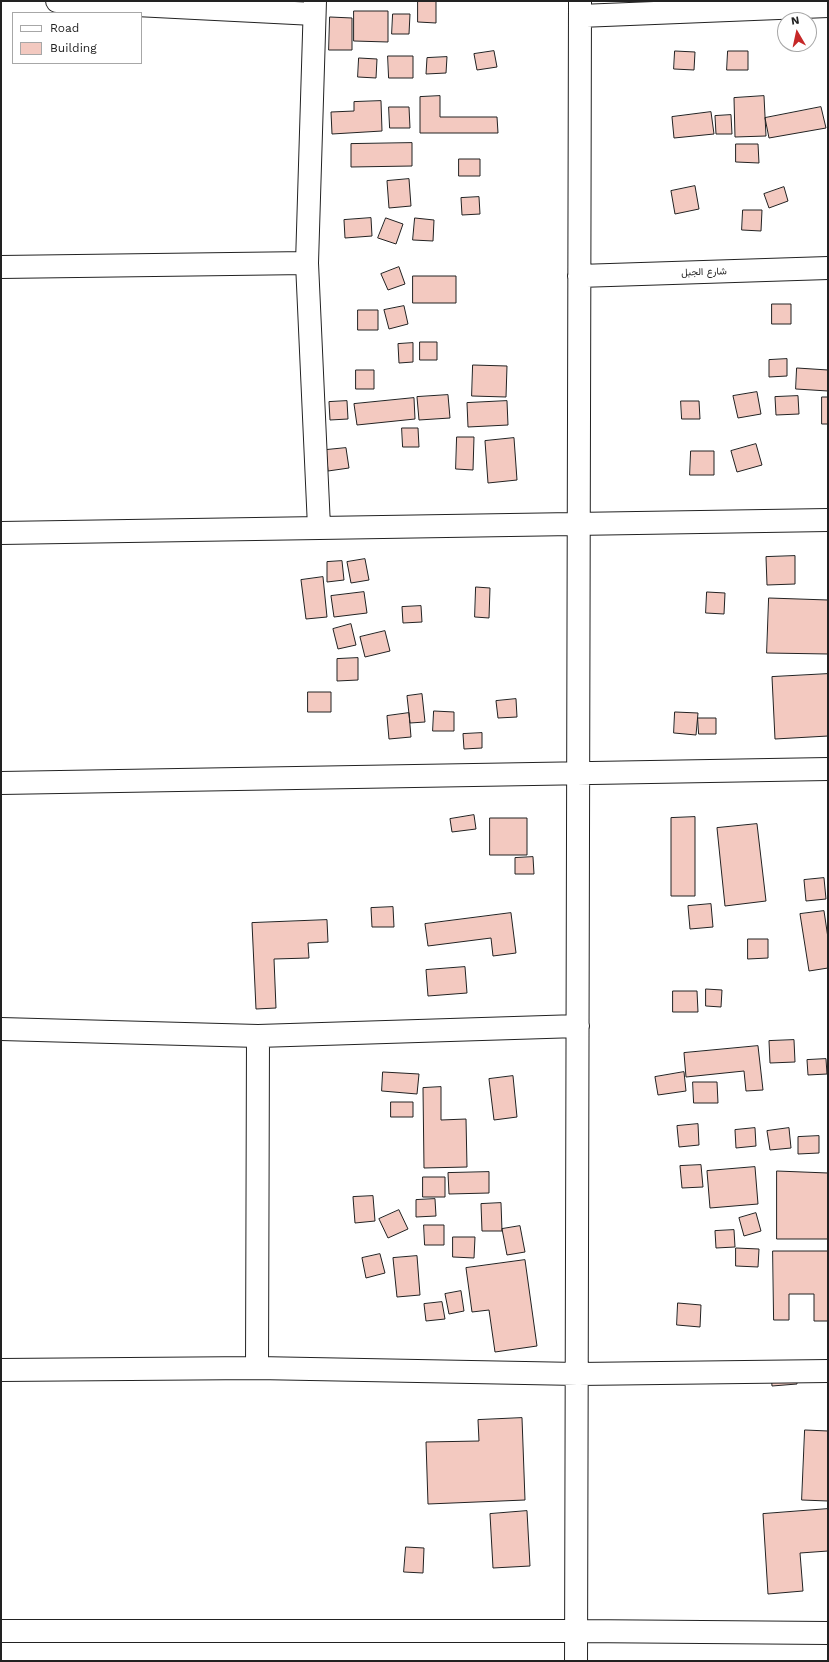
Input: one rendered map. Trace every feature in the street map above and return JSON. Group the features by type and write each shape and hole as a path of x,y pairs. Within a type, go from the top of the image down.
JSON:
{"street":[{"path":"57,1 314,8 307,263 319,527"},
{"path":"576,1661 578,1374 580,9 828,6"},
{"path":"1,267 307,263"},
{"name":"شارع الجبل","path":"579,276 828,268"},
{"path":"1,533 828,520"},
{"path":"1,783 578,772 828,769"},
{"path":"1,1029 258,1036 578,1026"},
{"path":"257,1368 258,1036"},
{"path":"1,1370 257,1368 578,1374 828,1371"},
{"path":"1,1631 577,1630 828,1633"}],"building":[{"path":"418,1 436,1 436,23 418,22"},
{"path":"354,11 388,11 388,42 354,41"},
{"path":"393,14 410,14 409,34 392,34"},
{"path":"330,17 352,18 352,50 329,50"},
{"path":"494,51 497,67 477,70 474,54"},
{"path":"675,51 695,52 694,70 674,69"},
{"path":"728,51 748,51 748,70 727,70"},
{"path":"388,56 413,56 413,78 389,78"},
{"path":"447,57 446,73 426,74 427,58"},
{"path":"359,58 377,59 376,78 358,77"},
{"path":"440,96 440,117 497,117 498,133 420,133 420,97"},
{"path":"764,96 766,136 735,137 734,98"},
{"path":"381,101 382,131 332,134 331,112 354,111 354,102"},
{"path":"389,107 409,107 410,128 390,128"},
{"path":"821,107 826,128 769,138 765,118"},
{"path":"711,112 714,134 674,138 672,117"},
{"path":"731,115 732,134 716,134 715,116"},
{"path":"412,143 412,166 351,167 351,144"},
{"path":"736,144 758,144 759,163 736,162"},
{"path":"459,159 480,159 480,176 459,176"},
{"path":"409,179 411,206 389,208 387,181"},
{"path":"695,186 699,209 675,214 671,191"},
{"path":"784,187 788,201 769,208 764,194"},
{"path":"479,197 480,214 462,215 461,198"},
{"path":"743,210 762,210 761,231 742,230"},
{"path":"371,218 372,236 345,238 344,220"},
{"path":"386,218 403,224 396,244 378,238"},
{"path":"415,218 434,220 433,241 413,240"},
{"path":"399,267 405,284 388,290 381,274"},
{"path":"413,276 456,276 456,303 413,303"},
{"path":"772,304 791,304 791,324 772,324"},
{"path":"404,306 408,324 389,329 384,310"},
{"path":"358,310 378,310 378,330 358,330"},
{"path":"420,342 437,342 437,360 420,360"},
{"path":"413,343 413,362 399,363 398,344"},
{"path":"787,359 787,376 769,377 769,360"},
{"path":"473,365 507,366 506,397 472,396"},
{"path":"797,368 828,370 828,391 796,389"},
{"path":"356,370 374,370 374,389 356,389"},
{"path":"757,392 761,414 738,418 733,396"},
{"path":"448,395 450,418 419,420 417,397"},
{"path":"798,396 799,414 776,415 775,397"},
{"path":"822,397 828,397 828,424 822,424"},
{"path":"414,398 415,419 357,425 354,404"},
{"path":"347,401 348,419 330,420 329,402"},
{"path":"507,401 508,425 468,427 467,403"},
{"path":"681,401 699,401 700,419 682,419"},
{"path":"402,428 418,428 419,447 403,447"},
{"path":"457,437 474,437 473,470 456,469"},
{"path":"514,438 517,480 488,483 485,441"},
{"path":"756,444 762,465 737,472 731,451"},
{"path":"346,448 349,468 328,471 326,450"},
{"path":"691,451 714,451 714,475 690,475"},
{"path":"795,556 795,584 767,585 766,557"},
{"path":"365,559 369,580 351,583 347,562"},
{"path":"342,561 344,580 327,582 327,562"},
{"path":"323,577 327,617 306,619 301,580"},
{"path":"476,587 490,588 489,618 475,617"},
{"path":"364,592 367,613 334,617 331,596"},
{"path":"707,592 725,593 724,614 706,613"},
{"path":"769,598 828,600 828,654 767,653"},
{"path":"421,606 422,622 403,623 402,607"},
{"path":"351,624 356,645 338,649 333,629"},
{"path":"385,631 390,651 365,657 360,637"},
{"path":"358,658 358,680 337,681 337,659"},
{"path":"828,674 828,736 775,739 772,677"},
{"path":"308,692 331,692 331,712 308,712"},
{"path":"422,694 425,722 410,723 407,696"},
{"path":"516,699 517,717 498,718 496,701"},
{"path":"434,711 454,712 454,731 433,731"},
{"path":"675,712 698,713 696,735 674,733"},
{"path":"409,713 411,737 389,739 387,716"},
{"path":"698,718 716,718 716,734 699,734"},
{"path":"482,733 482,748 464,749 463,734"},
{"path":"474,815 476,829 452,832 450,819"},
{"path":"695,817 695,896 671,896 671,818"},
{"path":"490,818 527,818 527,855 490,855"},
{"path":"757,824 766,901 725,906 717,828"},
{"path":"533,857 534,874 515,874 515,858"},
{"path":"824,878 826,899 806,901 804,880"},
{"path":"711,904 713,927 690,929 688,906"},
{"path":"393,907 394,927 372,927 371,908"},
{"path":"824,911 828,938 828,968 809,971 800,914"},
{"path":"511,913 516,953 493,956 491,938 428,946 425,924"},
{"path":"327,920 328,942 308,943 309,958 274,959 276,1008 256,1009 252,923"},
{"path":"748,939 768,939 768,958 748,959"},
{"path":"465,967 467,993 428,996 426,970"},
{"path":"706,989 722,990 721,1007 706,1006"},
{"path":"673,991 697,991 698,1012 673,1012"},
{"path":"794,1040 795,1062 770,1063 769,1041"},
{"path":"758,1046 763,1090 746,1091 744,1071 686,1077 684,1053"},
{"path":"826,1059 827,1074 808,1075 807,1060"},
{"path":"383,1072 419,1074 417,1094 382,1091"},
{"path":"684,1072 686,1091 658,1095 655,1077"},
{"path":"513,1076 517,1117 494,1120 489,1079"},
{"path":"693,1082 717,1082 718,1103 694,1103"},
{"path":"441,1087 441,1120 466,1119 467,1167 424,1168 423,1088"},
{"path":"391,1102 413,1102 413,1117 391,1117"},
{"path":"698,1124 699,1145 679,1147 677,1126"},
{"path":"755,1128 756,1146 736,1148 735,1130"},
{"path":"789,1128 791,1148 770,1150 767,1131"},
{"path":"819,1136 819,1153 798,1154 798,1137"},
{"path":"701,1165 703,1187 682,1188 680,1166"},
{"path":"755,1167 758,1204 710,1208 707,1171"},
{"path":"777,1171 828,1173 828,1239 777,1239"},
{"path":"489,1172 489,1193 449,1194 448,1173"},
{"path":"423,1177 445,1177 445,1197 423,1197"},
{"path":"373,1196 375,1221 355,1223 353,1197"},
{"path":"435,1199 436,1216 416,1217 416,1200"},
{"path":"501,1203 502,1231 482,1231 481,1204"},
{"path":"399,1210 408,1229 388,1238 379,1219"},
{"path":"756,1213 761,1231 744,1236 739,1218"},
{"path":"424,1225 444,1225 444,1245 425,1245"},
{"path":"520,1226 525,1252 507,1255 502,1229"},
{"path":"734,1230 735,1247 716,1248 715,1231"},
{"path":"453,1237 475,1237 474,1258 453,1257"},
{"path":"736,1248 759,1249 758,1267 736,1266"},
{"path":"773,1251 828,1251 828,1321 814,1321 814,1294 789,1294 789,1320 774,1320"},
{"path":"380,1254 385,1273 366,1278 362,1258"},
{"path":"417,1256 420,1295 397,1297 393,1258"},
{"path":"525,1260 537,1346 495,1352 489,1310 472,1312 466,1268"},
{"path":"461,1291 464,1311 449,1314 445,1294"},
{"path":"442,1302 445,1319 426,1321 424,1304"},
{"path":"678,1303 701,1305 700,1327 677,1325"},
{"path":"796,1370 797,1384 772,1386 771,1373"},
{"path":"522,1418 525,1500 428,1504 426,1442 479,1441 478,1420"},
{"path":"805,1430 828,1431 828,1501 802,1500"},
{"path":"828,1509 828,1551 800,1553 803,1591 768,1594 763,1514"},
{"path":"527,1511 530,1566 493,1568 490,1514"},
{"path":"406,1547 424,1548 423,1573 404,1572"}]}
